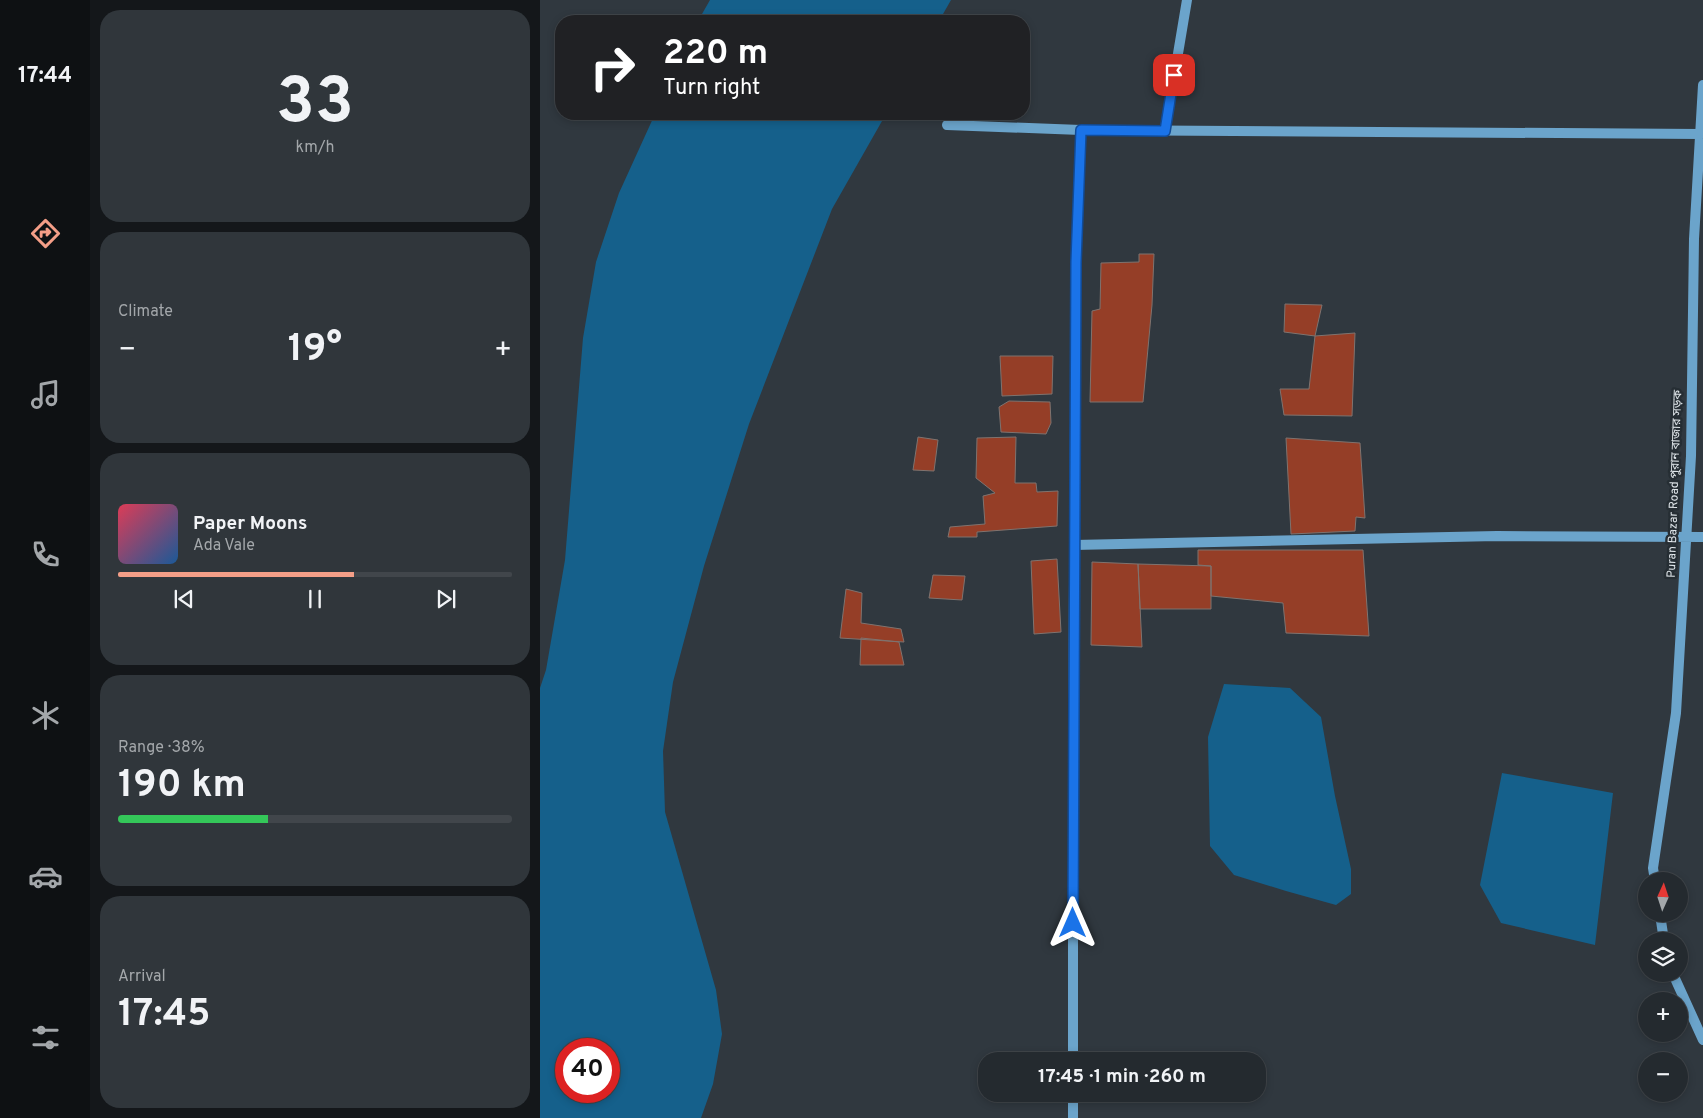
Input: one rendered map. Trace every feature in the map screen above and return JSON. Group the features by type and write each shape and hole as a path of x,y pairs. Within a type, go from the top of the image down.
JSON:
{"street":[{"path":"1165,131 1187,0"},
{"name":"Puran Bazar Road পুরান বাজার সড়ক","path":"1654,872 1676,713 1691,456 1694,239 1703,85"},
{"path":"947,125 1081,130 1700,134"},
{"path":"1073,1052 1076,262 1081,130"},
{"path":"1074,544 1497,536 1703,537"},
{"path":"1677,982 1703,1040"},
{"path":"1073,1102 1073,1118"}],"water":[{"path":"710,0 951,0 942,15 701,15"},
{"path":"652,120 883,120 832,209 749,424 704,566 673,682 663,751 665,812 716,990 722,1034 713,1084 701,1118 540,1118 540,688 546,670 565,560 583,338 596,262 619,193"},
{"path":"1224,684 1290,688 1321,717 1335,796 1351,869 1351,894 1336,905 1234,875 1210,846 1208,737"},
{"path":"1502,773 1613,793 1595,945 1501,923 1480,885"}],"building":[{"path":"1139,254 1154,254 1152,305 1143,402 1090,402 1092,311 1100,309 1101,263 1139,262"},
{"path":"1285,304 1322,305 1315,336 1284,332"},
{"path":"1355,333 1352,416 1284,415 1280,389 1309,389 1315,336"},
{"path":"1000,356 1053,356 1052,394 1002,396"},
{"path":"1009,401 1050,402 1051,423 1046,434 1001,432 999,407"},
{"path":"918,437 938,440 934,471 913,470"},
{"path":"1016,437 1015,483 1036,483 1037,492 1058,491 1057,526 977,532 977,537 948,537 950,527 985,524 983,496 995,493 976,478 977,438"},
{"path":"1286,438 1360,443 1365,518 1356,517 1355,531 1291,534"},
{"path":"1198,550 1363,550 1369,636 1286,633 1283,603 1211,596 1211,566 1198,565"},
{"path":"1057,559 1061,632 1034,634 1031,561"},
{"path":"1092,562 1138,564 1142,647 1091,645"},
{"path":"1138,564 1211,566 1211,609 1140,609"},
{"path":"933,575 965,576 962,600 929,598"},
{"path":"846,589 862,593 861,623 901,629 904,642 840,638"},
{"path":"861,638 899,642 904,665 860,665"}],"route":[{"path":"1073,923 1076,262 1081,130 1165,131 1174,75"}]}
